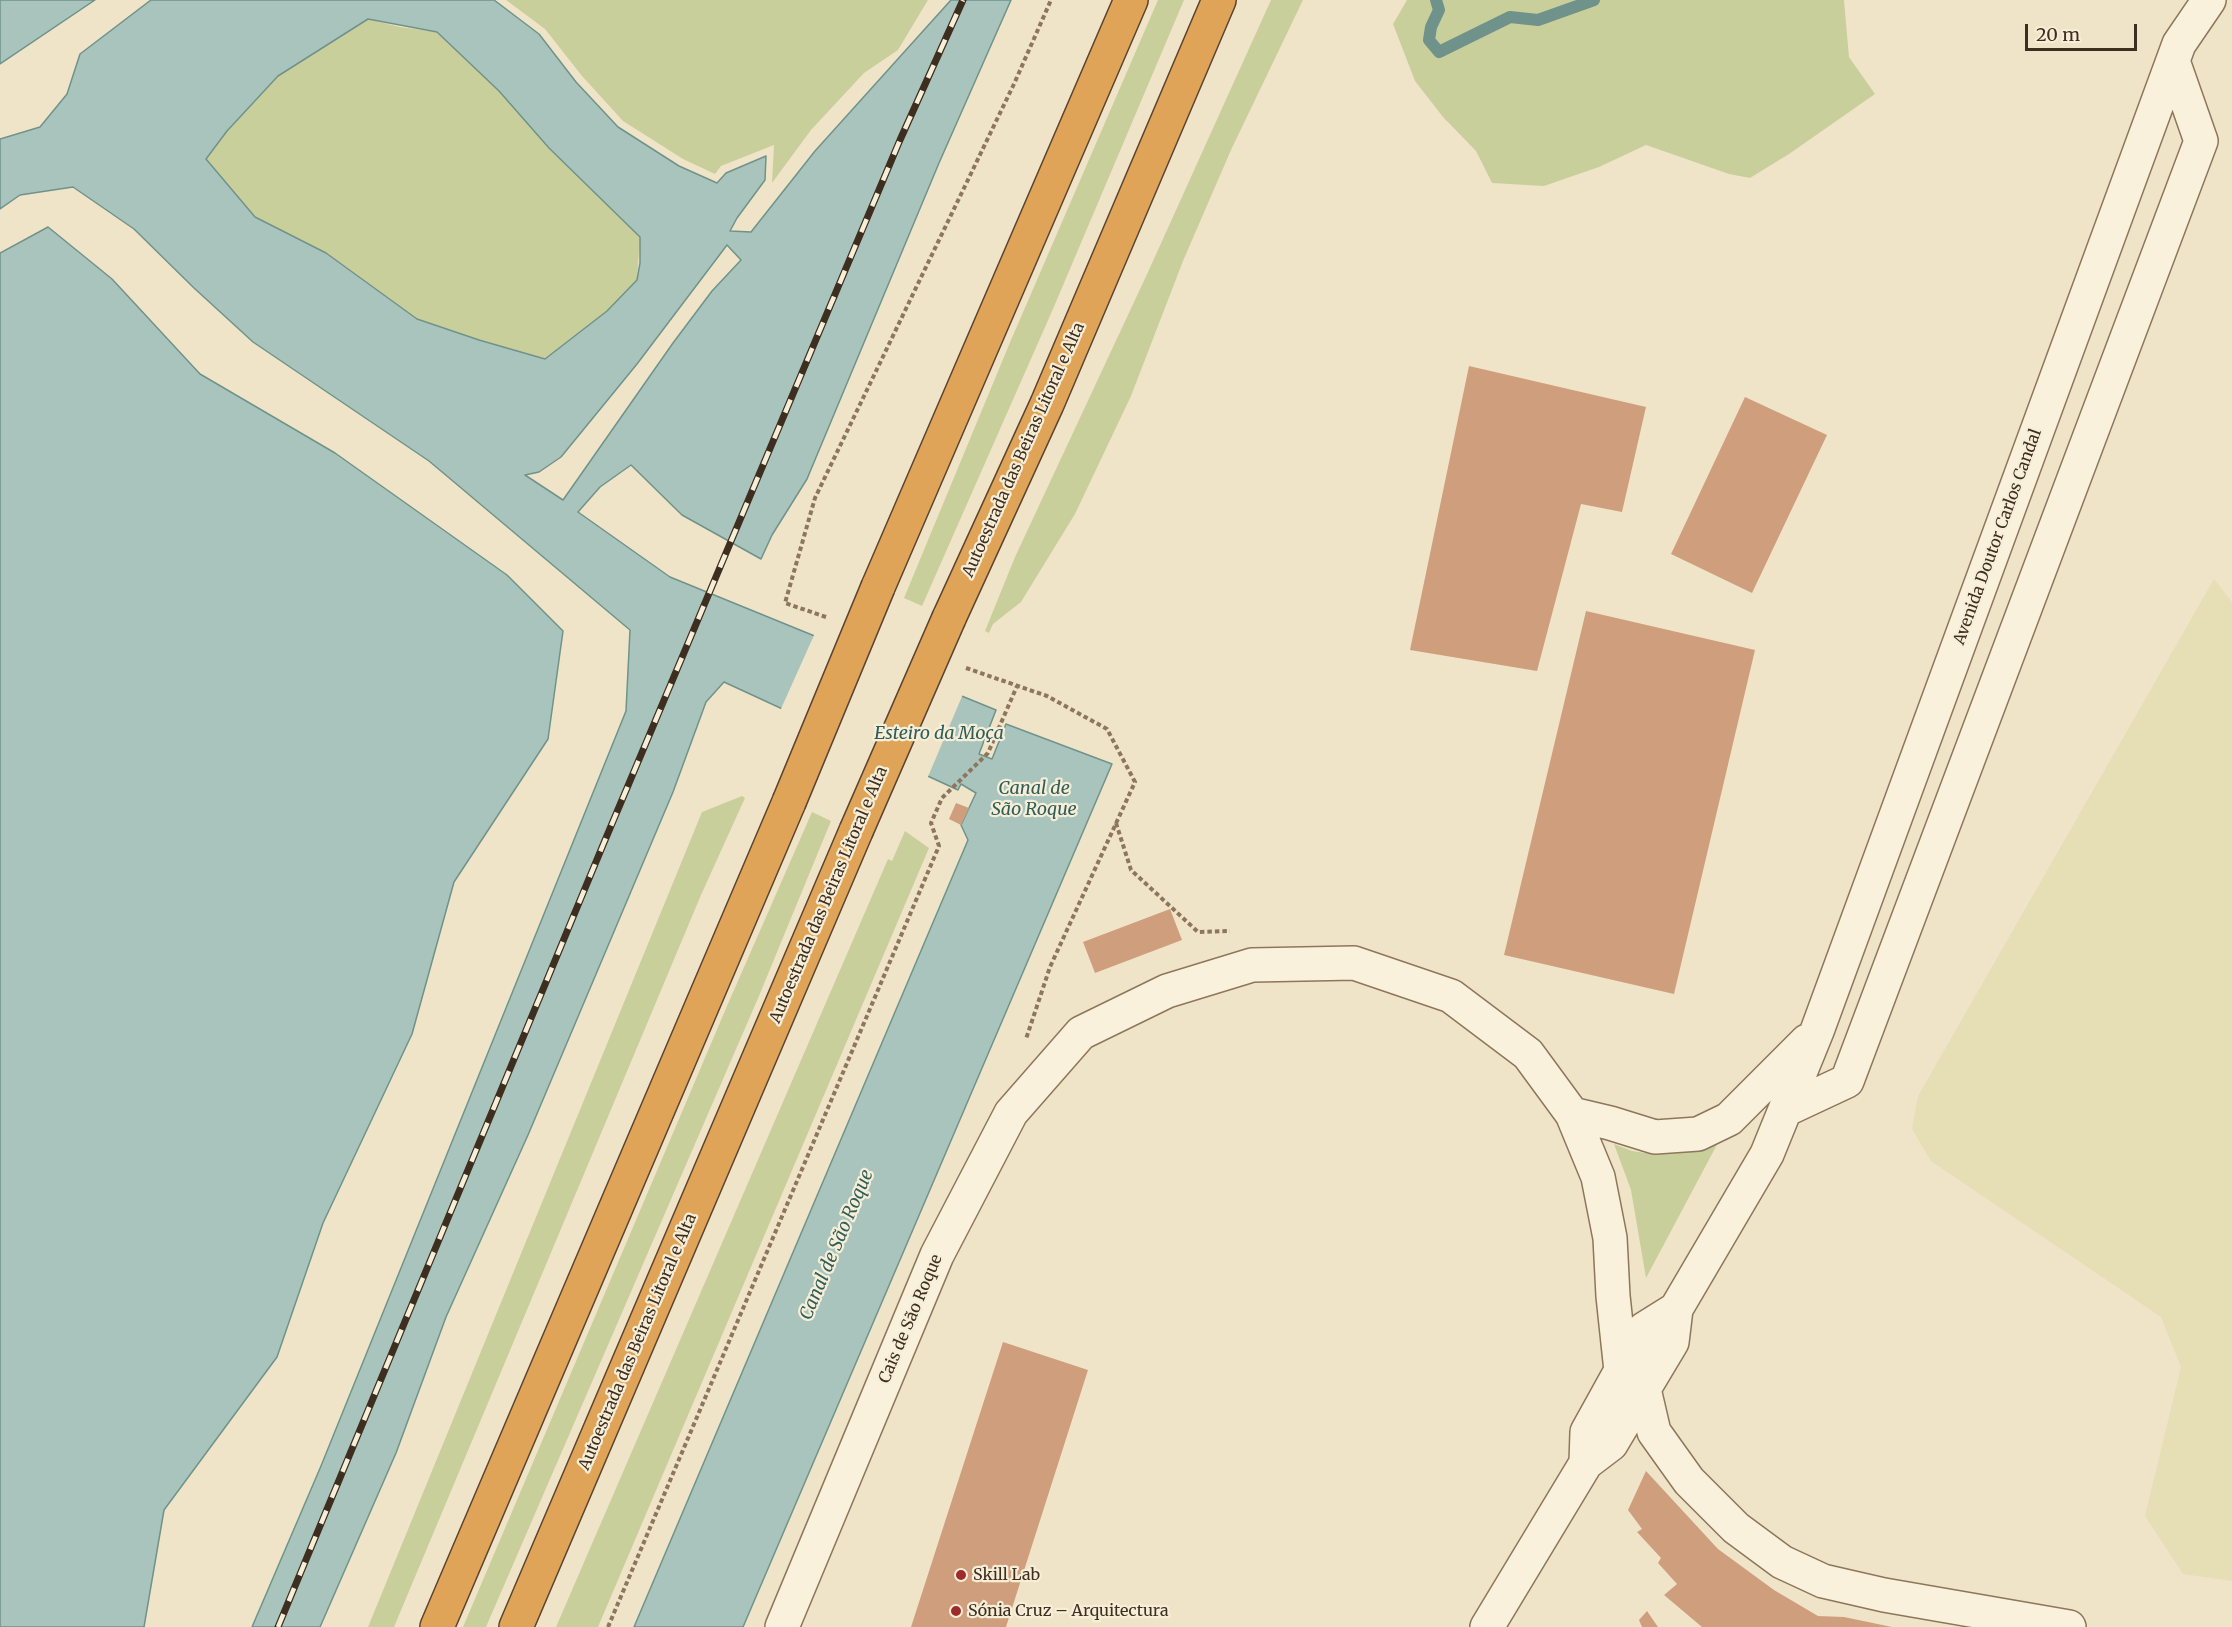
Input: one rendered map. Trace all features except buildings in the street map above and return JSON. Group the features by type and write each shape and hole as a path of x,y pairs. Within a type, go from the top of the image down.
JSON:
{"highway":[{"path":"437,1627 789,802 878,587 1131,0"},
{"name":"Autoestrada das Beiras Litoral e Alta","path":"516,1627 856,831 949,618 1047,404 1219,0"}],"street":[{"name":"Avenida Doutor Carlos Candal","path":"2176,52 2181,0"},
{"name":"Avenida Doutor Carlos Candal","path":"1487,1627 1586,1463 1611,1444 1633,1380 1672,1342 1676,1309 1767,1154 1817,1031 2176,52 2209,0"},
{"path":"1785,1110 1847,1081 2201,141 2176,52"},
{"name":"Cais de São Roque","path":"782,1627 938,1255 1011,1113 1081,1033 1167,992 1252,965 1354,963 1451,996 1528,1054 1572,1114"},
{"name":"Avenida Doutor Carlos Candal","path":"1572,1114 1655,1137 1698,1134 1729,1119 1817,1031"},
{"path":"1572,1114 1598,1177 1610,1238 1613,1296 1633,1380 1654,1432 1689,1481 1736,1528 1782,1562 1823,1581 1884,1595 2069,1627"}],"path":[{"path":"608,1627 925,881 939,846 931,823 942,798 988,753 1017,686"}],"shaded area":[{"path":"2214,579 2232,602 2232,1581 2183,1574 2145,1516 2181,1367 2161,1317 1931,1161 1912,1129 1918,1096"}],"green space":[{"path":"506,0 928,0 898,50 864,73 811,130 772,183 774,145 721,166 715,174 683,159 623,121 582,76 545,29"},
{"path":"1158,0 1184,0 1053,309 922,606 904,598 1011,340"},
{"path":"1271,0 1303,0 1231,150 1183,261 1131,396 1075,514 1021,602 993,624 989,633 985,631 1015,557 1148,272"},
{"path":"1407,0 1844,0 1849,57 1875,94 1789,154 1750,178 1729,174 1646,145 1599,167 1544,186 1492,183 1476,151 1443,117 1415,81 1393,24"},
{"path":"368,19 400,27 437,32 499,91 549,148 640,237 637,280 607,311 545,359 417,319 326,253 255,217 206,159 227,131 278,76"},
{"path":"742,796 745,798 701,895 394,1627 368,1627 702,812"},
{"path":"812,812 831,821 759,996 486,1627 463,1627 727,1006"},
{"path":"905,831 929,848 598,1627 556,1627 888,859 892,861"},
{"path":"1720,1139 1646,1278 1631,1190 1614,1144 1632,1151 1652,1154 1675,1153 1698,1148"}],"water":[{"path":"0,0 95,0 0,64"},
{"path":"151,0 494,0 539,34 576,82 618,127 679,166 717,183 726,173 766,156 765,180 730,231 751,232 815,151 951,0 1011,0 939,163 807,479 772,535 761,559 682,515 631,465 600,487 578,512 670,577 996,710 979,754 992,759 1006,724 1112,764 743,1627 634,1627 968,840 961,825 976,793 961,784 958,790 724,682 706,702 673,792 528,1135 446,1317 396,1453 320,1627 252,1627 321,1466 626,711 630,630 429,461 253,342 134,229 73,187 20,195 0,209 0,139 40,127 67,94 80,54","holes":["368,19 437,32 499,91 549,148 640,237 640,263 637,280 607,311 545,359 417,319 326,253 255,217 206,159 227,131 278,76","727,245 741,260 712,291 673,343 563,500 525,475 539,472 561,457 637,364"]},
{"path":"48,227 112,279 200,374 335,453 507,575 563,631 548,739 454,882 412,1034 323,1223 277,1357 164,1510 144,1627 0,1627 0,253"}],"pier":[{"path":"815,633 963,694 927,779 780,711"}],"waterway":[{"path":"1436,0 1439,10 1431,27 1429,40 1439,52 1510,17 1538,20 1594,0"}],"railway":[{"path":"278,1627 603,845 900,140 963,0"}],"place":[{"name":"Skill Lab","path":"961,1575"},
{"name":"Sónia Cruz – Arquitectura","path":"956,1611"}],"water label":[{"name":"Esteiro da Moça","path":"939,734"},
{"name":"Canal de São Roque","path":"1034,799"},
{"name":"Canal de São Roque","path":"837,1245"}]}
